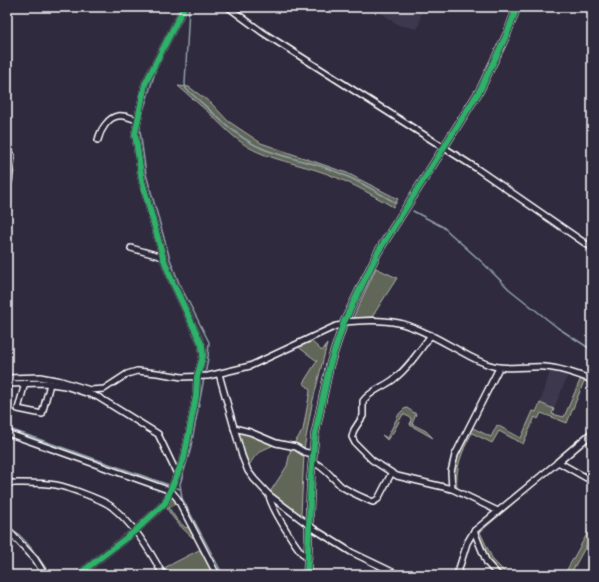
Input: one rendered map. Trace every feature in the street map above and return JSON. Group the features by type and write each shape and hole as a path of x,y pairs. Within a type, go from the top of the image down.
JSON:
{"street":[{"path":"78,575 135,531 165,503 184,458 196,396 203,356 202,345 172,281 163,257 142,181 135,134 145,84 184,7"},
{"path":"228,7 262,32 476,168 592,248"},
{"path":"307,575 312,462 315,434 330,364 344,323 378,252 480,90 507,34 517,7"},
{"path":"98,140 100,134 110,120 117,116 125,116 137,120"},
{"path":"7,151 12,156 9,182 7,183"},
{"path":"131,248 163,257"},
{"path":"7,378 40,377 61,381 90,390 104,389 127,374 137,371 182,377 208,376 255,364 344,323 370,320 388,320 416,328 474,359 499,368 526,366 555,368 592,380"},
{"path":"431,335 399,375 375,390 366,398 363,403 363,416 352,433 353,439 372,460 391,474 403,478 452,488 498,511"},
{"path":"452,488 451,472 455,455 499,368"},
{"path":"220,374 242,456 248,471 269,495 351,552 399,575"},
{"path":"7,384 25,383 65,386 98,397 158,434 177,474"},
{"path":"25,383 18,409 42,414 50,384"},
{"path":"234,428 250,432 276,443 296,447 304,452 313,454"},
{"path":"7,433 171,491 177,498 217,575"},
{"path":"457,575 467,543 474,531 592,433"},
{"path":"312,462 317,464 350,492 373,502 378,499 391,474"},
{"path":"558,462 592,481"},
{"path":"7,483 43,483 57,485 101,500 111,506 135,531 153,556 162,575"},
{"path":"269,495 271,502 300,552 308,559"},
{"path":"7,529 35,559 45,575"},
{"path":"474,531 487,563 498,575"}],"shaded area":[{"path":"373,7 422,7 419,26 417,29 398,25"},
{"path":"551,368 569,372 554,409 540,403"}],"green space":[{"path":"178,86 189,87 211,103 228,121 261,143 347,173 398,199 393,207 336,177 274,158 250,148 233,136"},
{"path":"376,268 397,278 372,317 353,318"},
{"path":"310,340 322,351 327,344 312,404 304,449 276,442 248,428 281,441 295,442 303,430 310,391 303,383 317,361 297,346"},
{"path":"581,378 585,379 567,423 541,413 538,419 535,417 523,444 499,431 492,443 472,433 465,446 458,467 457,489 453,487 455,460 471,427 491,437 497,425 521,438 533,411 536,412 540,403 554,409 552,414 564,417"},
{"path":"407,408 416,414 412,424 426,431 433,438 410,425 411,418 403,414 394,431 387,440 382,435 387,438 399,414"},
{"path":"238,432 245,432 274,445 259,453 248,467"},
{"path":"291,448 304,454 300,515 270,492 287,466"},
{"path":"556,466 480,532 493,560 508,575 500,575 490,564 477,532"},
{"path":"173,497 178,503 169,508 177,520 186,528 190,526 195,536 193,538 181,527 168,511 166,506"},
{"path":"592,525 592,535 570,575 564,575"},
{"path":"201,549 214,575 165,575 162,569"}],"waterway":[{"path":"188,7 156,69 141,118 140,130 146,174 170,259 179,283 209,342 205,375"},
{"path":"189,7 186,89 237,134 255,145 275,153 333,170 365,185 396,203"},
{"path":"413,211 443,227 509,289 558,328 592,350"},
{"path":"204,378 190,451 180,484 182,498 223,575"},
{"path":"7,428 169,485"},
{"path":"175,487 180,489"},
{"path":"7,525 20,535 50,575"}],"cycle path":[{"path":"78,575 135,531 165,503 184,458 196,396 197,377 203,356 202,345 172,281 163,257 142,181 135,134 145,84 184,7"},
{"path":"307,575 311,476 315,434 330,364 344,322 378,252 480,90 507,34 517,7"}]}
